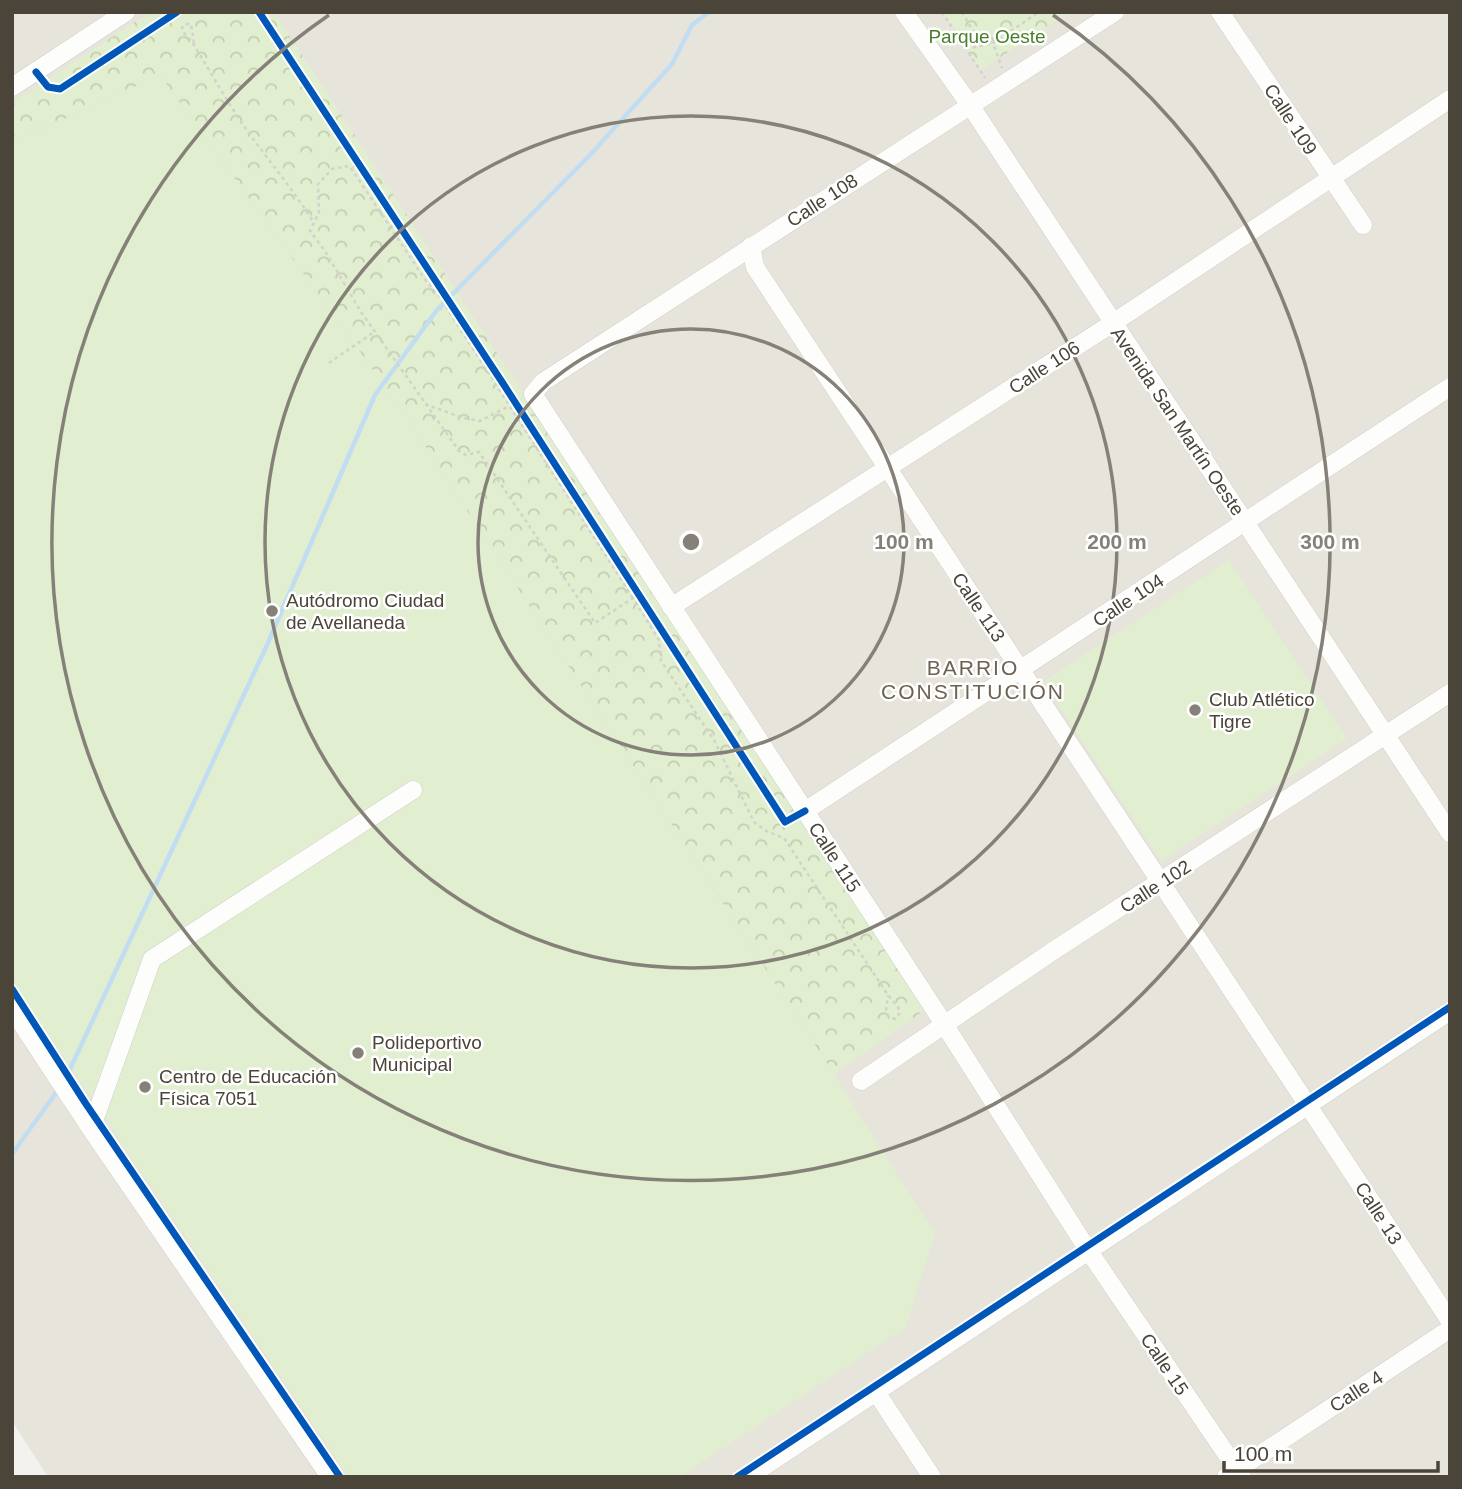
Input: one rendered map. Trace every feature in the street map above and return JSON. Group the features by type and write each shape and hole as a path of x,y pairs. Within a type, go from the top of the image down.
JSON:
{"street":[{"path":"15,79 126,12"},
{"name":"Avenida San Martín Oeste","path":"904,12 970,105 1450,833"},
{"name":"Calle 108","path":"533,394 543,382 1115,12"},
{"name":"Calle 109","path":"1220,12 1363,225"},
{"name":"Calle 106","path":"671,607 1113,323 1450,99"},
{"name":"Calle 113","path":"751,246 755,267 1309,1105"},
{"name":"Calle 104","path":"805,811 1450,387"},
{"name":"Calle 115","path":"533,394 944,1024 1088,1251"},
{"name":"Calle 102","path":"861,1081 1450,693"},
{"path":"91,1129 152,958 413,790"},
{"path":"12,1009 330,1477"},
{"path":"748,1477 1450,1011"},
{"name":"Calle 13","path":"1309,1105 1450,1321"},
{"name":"Calle 15","path":"1088,1251 1235,1474"},
{"name":"Calle 4","path":"1235,1474 1450,1329"},
{"path":"876,1392 932,1477"}],"path":[{"path":"942,12 966,49 1000,85"},
{"path":"962,12 974,31 993,43 1000,85"},
{"path":"966,49 993,43 1039,12"},
{"path":"194,43 184,33 182,28 185,24 191,24 194,43 201,59 247,131 298,197 314,223"},
{"path":"441,295 426,281 349,166 332,169 317,184 319,212 310,231 374,332 459,450 466,455 480,452 595,623 633,598"},
{"path":"363,170 441,295 669,640"},
{"path":"449,307 659,640 661,661 714,740 754,822 766,831 784,838 898,1007 900,1013 895,1019 888,1016 886,1010 888,995"},
{"path":"329,363 374,332"},
{"path":"425,404 463,418 480,421 509,406"}],"shaded area":[{"path":"12,12 1450,12 1450,1477 48,1477 12,1421"}],"green space":[{"path":"150,12 274,12 926,1009 834,1074 400,407 160,75 12,143 12,103"},
{"name":"Parque Oeste","path":"942,12 1071,12 980,70"},
{"name":"Autódromo Ciudad de Avellaneda","path":"160,75 400,407 834,1074 935,1234 906,1327 680,1477 349,1477 12,979 12,143"},
{"name":"Club Atlético Tigre","path":"1229,560 1347,739 1161,861 1043,682"}],"waterway":[{"path":"65,1080 267,645 375,395 437,310 591,154 672,64 692,25 709,12"},
{"path":"12,1154 58,1090"}],"cycle path":[{"path":"36,72 48,87 60,89 177,12"},
{"path":"259,12 504,385 785,822 805,811"},
{"path":"12,989 86,1104 340,1477"},
{"path":"737,1477 1450,1007"}],"place":[{"name":"Autódromo Ciudad de Avellaneda","path":"272,611"},
{"name":"Club Atlético Tigre","path":"1195,710"},
{"name":"Polideportivo Municipal","path":"358,1053"},
{"name":"Centro de Educación Física 7051","path":"145,1087"}],"district":[{"name":"BARRIO CONSTITUCIÓN","path":"973,680"}]}
